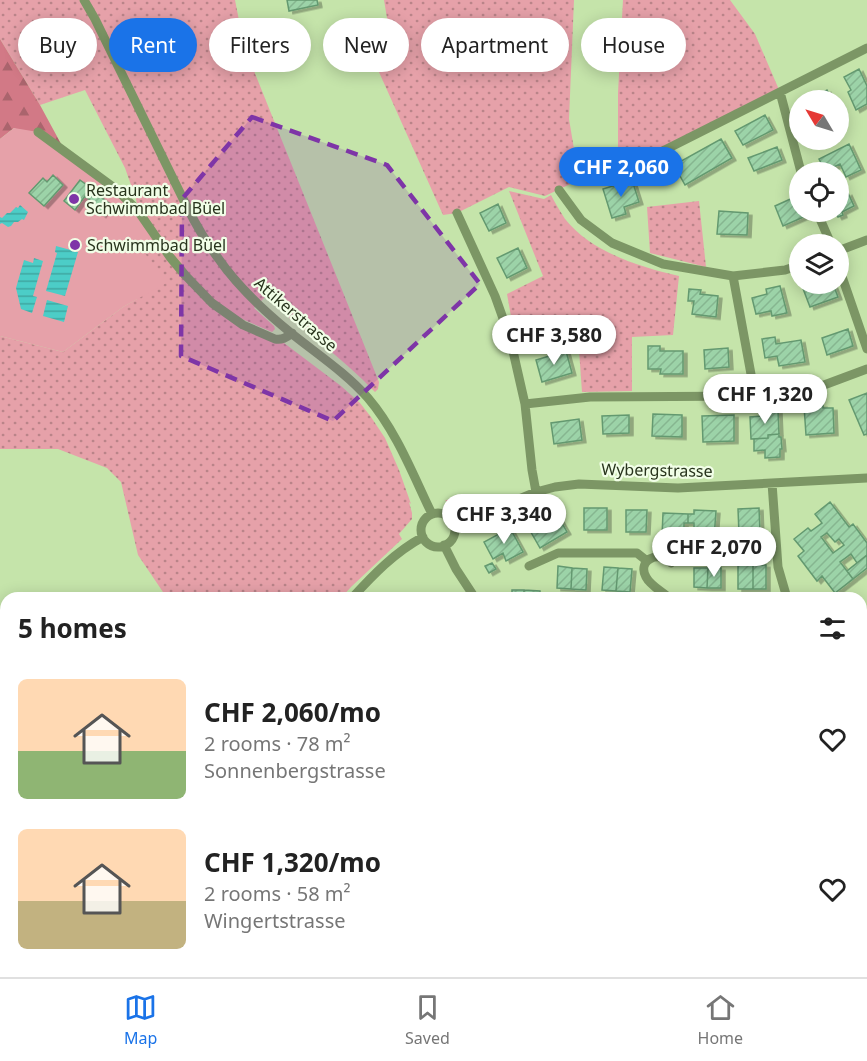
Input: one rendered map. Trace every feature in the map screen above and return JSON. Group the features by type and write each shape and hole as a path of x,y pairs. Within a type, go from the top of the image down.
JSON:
{"street":[{"name":"Attikerstrasse","path":"84,0 187,207 218,259 260,306 340,371 377,410 395,437 432,514"},
{"path":"637,164 867,48"},
{"path":"780,92 798,162"},
{"path":"38,132 117,190 138,211 185,275 221,310 243,325 275,339 280,340 292,333"},
{"path":"559,190 581,220 612,243 663,264 733,276 789,269"},
{"path":"457,213 495,296 510,338 525,404 536,492"},
{"path":"849,247 867,240"},
{"path":"733,276 755,396"},
{"path":"848,294 867,349"},
{"path":"525,404 590,397 755,396 816,388 867,369"},
{"name":"Wybergstrasse","path":"454,526 536,492 579,484 678,488 867,478"},
{"path":"772,483 778,567 785,592"},
{"path":"432,514 448,516 454,526 453,537 449,542 439,546 430,544 421,531 422,524 432,514"},
{"path":"358,592 409,545 423,537"},
{"path":"444,545 471,592"},
{"path":"529,566 558,553 636,553 647,561"},
{"path":"662,592 647,579 644,570 650,558 664,557 670,563"}],"highlighted area":[{"path":"252,117 387,165 480,284 333,421 181,356 182,199"}],"shaded area":[{"path":"0,0 235,0 239,18 209,18 209,72 254,72 379,382 378,389 375,392 335,355 265,297 254,308 274,326 275,329 272,332 221,310 280,340 360,403 385,438 411,504 409,502 412,519 399,534 402,539 346,592 163,592 138,555 121,482 107,468 58,449 0,449 0,336 63,352 137,299 142,250 157,239 138,211 125,168 85,90 40,105 20,72 97,72 97,18 18,18 18,69 0,39"},
{"path":"384,0 574,0 569,119 576,161 618,156 619,72 686,72 686,18 622,18 623,0 730,0 755,34 780,92 637,164 583,178 545,196 509,187 457,213 443,215 379,72 409,72 409,18 387,18"},
{"name":"Schwimmbad Büel","path":"14,128 38,132 117,190 158,239 142,250 168,282 123,307 63,352 0,336 0,139"},
{"path":"509,191 544,199 551,195 565,219 588,241 633,263 679,276 673,335 632,337 632,391 582,392 578,336 517,350 507,294 543,276"},
{"path":"699,201 706,267 650,253 647,207"},
{"path":"497,497 464,506 451,504 445,500"}],"green space":[{"path":"0,39 66,153 14,128 0,139"}],"water":[{"path":"20,205 28,212 24,220 14,222 8,227 0,224 0,217 2,218"},
{"path":"56,246 78,252 65,296 46,291 57,253 55,252"},
{"path":"34,258 43,261 33,296 37,297 32,313 21,309 16,288 24,260 33,263"},
{"path":"47,300 68,306 64,322 43,316"}],"building":[{"path":"287,0 317,0 318,5 289,11"},
{"path":"859,69 867,86 867,104 856,110 849,94 851,90 844,77"},
{"path":"765,115 773,130 743,145 735,131"},
{"path":"721,139 732,158 685,185 674,165"},
{"path":"849,144 861,170 849,176 849,162 820,162 819,159 837,150 849,150"},
{"path":"777,147 782,160 754,171 748,158"},
{"path":"53,175 63,185 44,206 29,193 43,178 47,182"},
{"name":"Restaurant Schwimmbad Büel","path":"80,180 110,204 102,215 91,206 94,203 85,196 75,210 64,201"},
{"path":"632,180 639,202 624,207 626,214 612,218 603,189"},
{"path":"849,195 854,206 849,208"},
{"path":"789,200 789,222 792,222 783,226 775,206"},
{"path":"498,204 506,223 489,231 480,213"},
{"path":"719,211 748,213 747,235 717,234"},
{"path":"518,248 527,268 507,278 497,258"},
{"path":"780,286 787,313 772,316 771,311 756,314 752,298 767,294 766,289"},
{"path":"689,289 701,290 700,294 718,296 716,317 692,314 694,301 688,301"},
{"path":"805,294 837,294 838,297 810,307"},
{"path":"848,329 853,346 827,355 822,338"},
{"path":"775,337 776,344 801,340 805,362 779,366 777,356 765,358 762,339"},
{"path":"648,346 660,346 660,351 683,351 683,374 660,374 661,369 648,369"},
{"path":"728,348 729,367 705,369 704,350"},
{"path":"566,351 572,373 542,382 536,360"},
{"path":"867,393 867,434 864,435 849,400"},
{"path":"823,405 823,408 833,408 834,433 806,435 804,406"},
{"path":"778,411 779,434 768,435 768,438 751,439 750,417 762,416 762,412"},
{"path":"653,414 682,415 682,437 652,436"},
{"path":"629,415 629,433 603,434 602,416"},
{"path":"734,415 734,441 703,442 702,416"},
{"path":"579,419 582,440 554,444 551,423"},
{"path":"779,434 782,449 780,449 780,457 765,458 765,450 754,451 754,439"},
{"path":"830,502 849,527 853,524 867,543 867,555 857,563 851,554 840,562 853,579 836,592 822,576 817,581 798,556 804,551 794,539 808,528 811,531 822,523 815,514","holes":["827,533 835,542 839,539 844,545 833,553 821,537"]},
{"path":"584,508 607,508 607,530 584,530"},
{"path":"759,508 760,533 739,534 738,509"},
{"path":"626,510 647,510 646,532 626,532"},
{"path":"694,510 716,511 714,538 694,538 694,523 688,523 688,514 694,514"},
{"path":"555,511 567,532 540,548 528,527"},
{"path":"663,513 688,514 688,523 684,523 684,536 662,536"},
{"path":"510,528 523,552 506,561 503,553 493,559 484,542"},
{"path":"867,555 867,568 853,579 847,571"},
{"path":"492,563 496,569 489,573 485,566"},
{"path":"738,565 753,565 753,589 738,589"},
{"path":"753,565 766,565 766,589 753,589"},
{"path":"558,566 572,568 571,589 557,588"},
{"path":"604,567 618,568 616,591 602,590"},
{"path":"572,568 587,569 586,590 571,589"},
{"path":"618,568 632,569 630,592 616,591"},
{"path":"694,568 708,568 707,588 694,587"},
{"path":"708,568 721,568 721,588 707,588"},
{"path":"512,590 524,590 524,592 512,592"},
{"path":"524,590 540,591 540,592 524,592"}],"place":[{"name":"Restaurant Schwimmbad Büel","path":"74,199"},
{"name":"Schwimmbad Büel","path":"75,245"}]}
